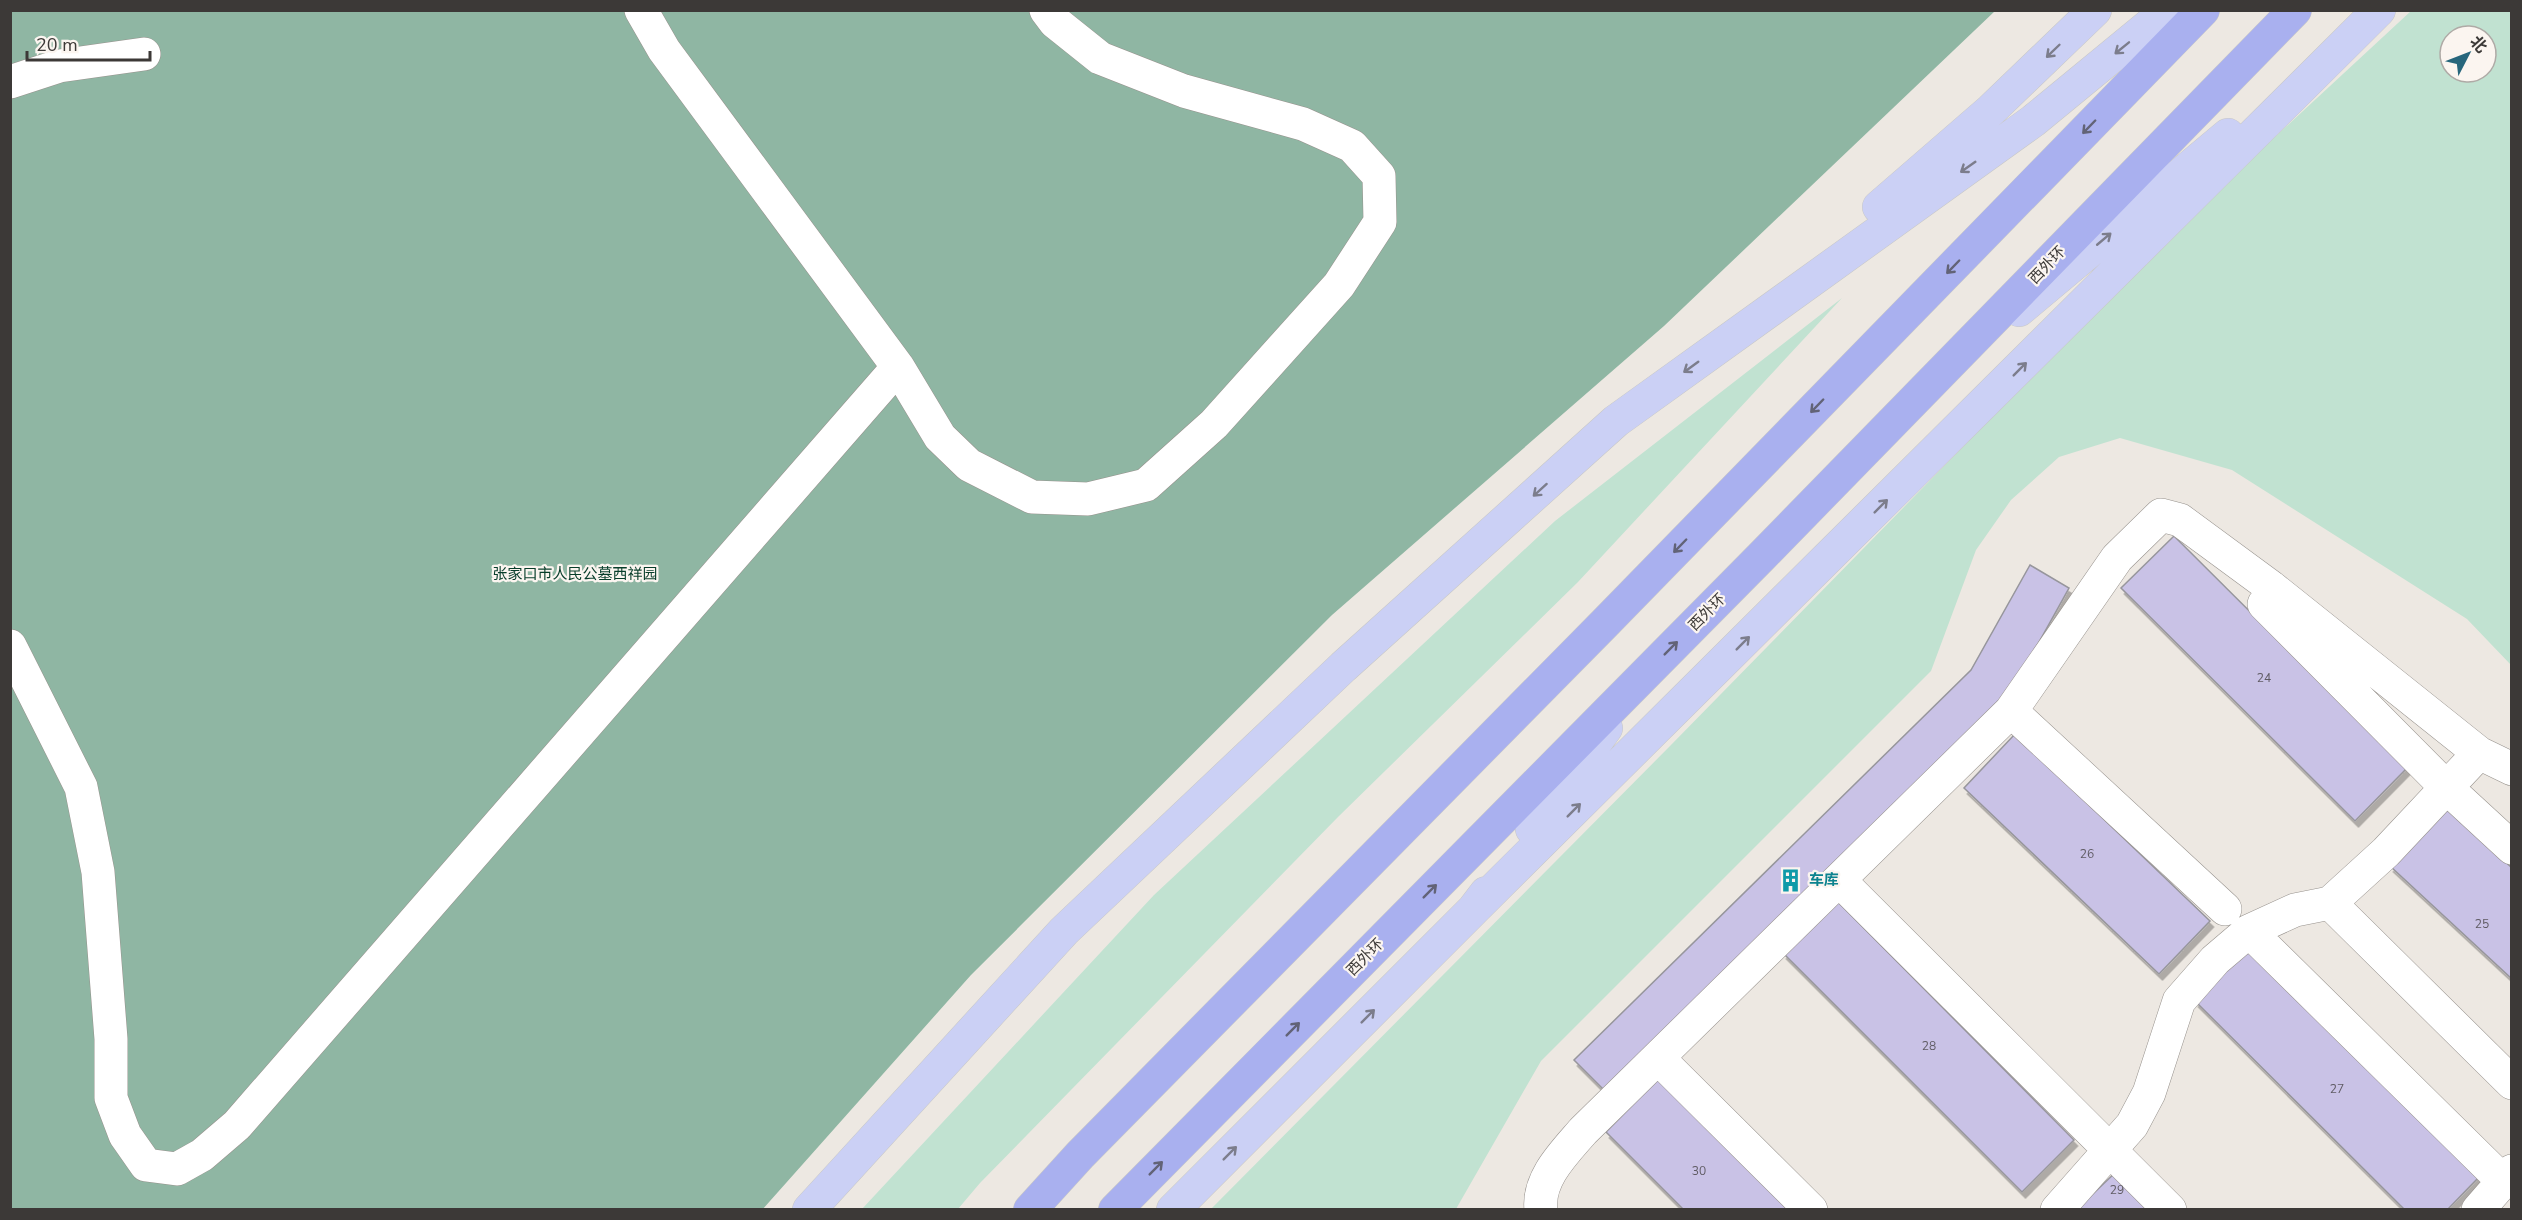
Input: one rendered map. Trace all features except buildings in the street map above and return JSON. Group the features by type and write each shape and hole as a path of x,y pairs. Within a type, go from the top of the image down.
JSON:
{"highway":[{"path":"1030,1209 1080,1155 1605,623 2203,10"},
{"name":"西外环","path":"1115,1209 1645,674 2295,10"}],"main road":[{"path":"1722,343 1991,110 2095,10"},
{"path":"809,1209 1064,931 1343,667 1616,421 2033,121 2168,10"},
{"path":"1930,384 2378,10"},
{"path":"1173,1209 2378,10"},
{"path":"1473,910 1645,674"}],"street":[{"path":"641,10 664,50 898,367 940,437 969,465 1032,497 1088,499 1146,485 1214,424 1339,285 1380,222 1379,176 1352,146 1303,124 1184,91 1100,58 1055,22 1046,10"},
{"path":"10,82 59,66 144,54"},
{"path":"10,646 81,787 99,872 111,1039 111,1098 125,1135 146,1165 177,1168 202,1155 237,1125 898,367"},
{"path":"1541,1209 1540,1200 1554,1165 1583,1131 2012,711 2117,558 2161,515 2180,520 2271,587 2479,753 2511,769"},
{"path":"2180,520 2447,788 2511,848"},
{"path":"2012,711 2225,909"},
{"path":"2057,1209 2132,1125 2149,1093 2179,1001 2215,960 2249,931 2295,910 2330,903 2359,879 2479,753"},
{"path":"1839,880 2170,1209"},
{"path":"2330,903 2511,1083"},
{"path":"2249,931 2507,1176 2478,1209"},
{"path":"1658,1058 1811,1209"}],"green space":[{"name":"张家口市人民公墓西祥园","path":"10,11 1995,11 1664,326 1332,615 971,975 762,1210 11,1209"},
{"path":"2411,11 2511,11 2511,665 2467,619 2232,470 2120,438 2059,457 2011,500 1976,550 1931,671 1541,1061 1456,1209 1210,1210 1670,746 2184,221"},
{"path":"1842,298 1578,582 1338,817 980,1183 958,1209 862,1209 1154,895 1555,521"}],"place":[{"name":"车库","path":"1791,880"}]}
